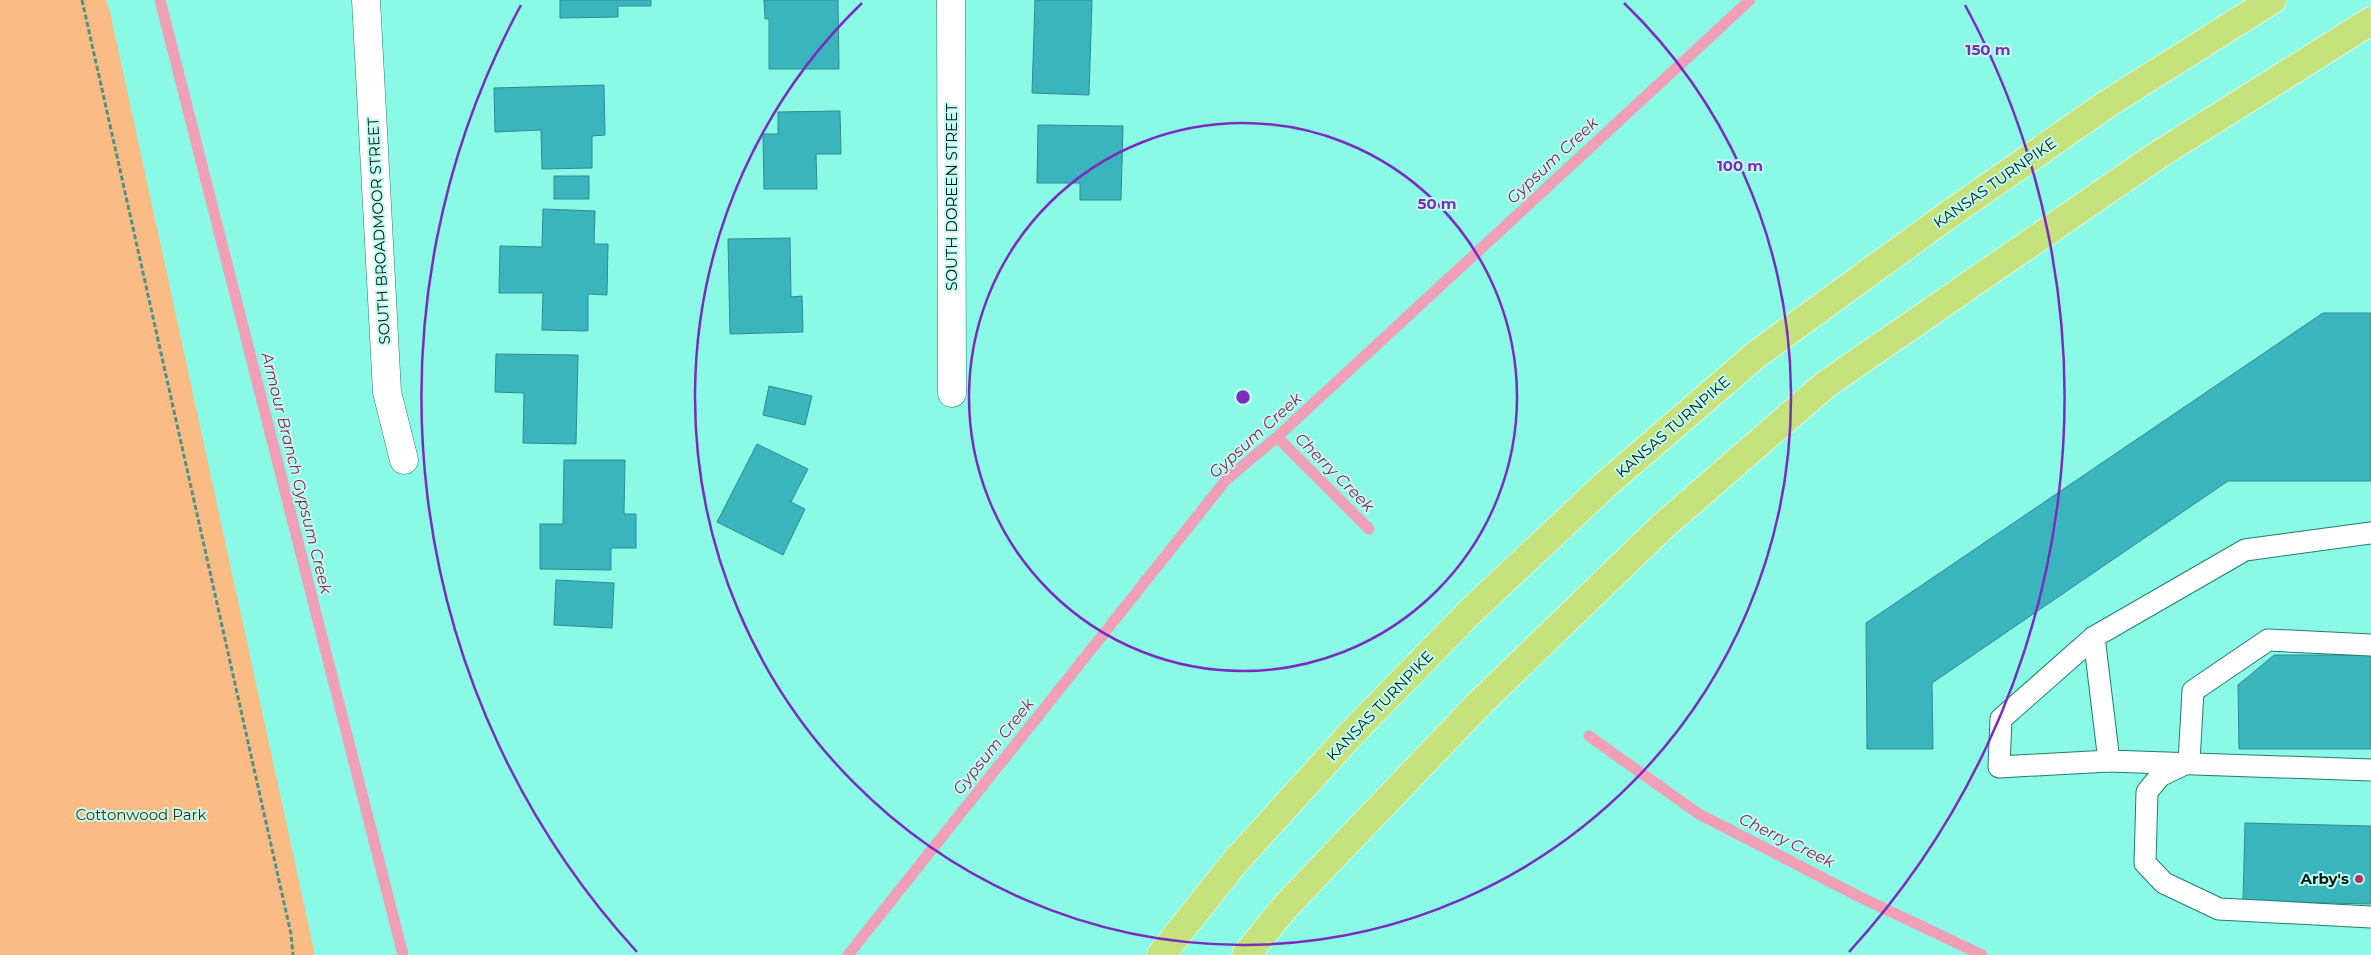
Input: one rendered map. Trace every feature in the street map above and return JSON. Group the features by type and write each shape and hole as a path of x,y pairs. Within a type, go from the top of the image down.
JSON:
{"highway":[{"name":"KANSAS TURNPIKE","path":"1160,955 1235,862 1353,732 1470,612 1605,485 1757,354 1968,201 2107,104 2272,0"},
{"path":"1246,955 1286,906 1480,703 1662,527 1825,385 2155,157 2371,21"}],"street":[{"name":"SOUTH BROADMOOR STREET","path":"366,0 387,392 404,460"},
{"name":"SOUTH DOREEN STREET","path":"951,0 952,393"}],"lane":[{"path":"2371,533 2245,550 2094,637 2002,719 1999,768 2109,761 2189,762 2371,770"},
{"path":"2094,637 2109,761"},
{"path":"2189,762 2192,691 2268,640 2371,645"},
{"path":"2189,762 2160,776 2147,792 2145,863 2164,883 2219,909 2371,917"}],"path":[{"path":"82,0 291,934 293,955"}],"green space":[{"name":"Cottonwood Park","path":"0,0 106,0 110,12 315,955 0,955"}],"building":[{"path":"560,0 651,0 651,6 618,6 618,17 560,18"},
{"path":"764,0 838,0 839,69 769,69 769,19 765,19"},
{"path":"1035,0 1092,0 1089,95 1032,93"},
{"path":"604,85 605,135 592,136 592,168 542,169 541,130 495,132 494,88"},
{"path":"840,111 841,154 816,154 817,189 764,189 763,134 778,134 778,112"},
{"path":"1038,125 1123,126 1121,200 1080,200 1080,183 1037,183"},
{"path":"554,176 589,176 589,199 554,199"},
{"path":"543,209 595,211 594,244 608,244 607,295 588,294 588,331 542,330 543,293 499,293 500,246 542,247"},
{"path":"790,238 791,297 802,296 803,332 730,334 728,239"},
{"path":"2323,313 2371,313 2371,481 2228,481 1932,683 1933,749 1867,749 1866,623"},
{"path":"496,354 578,355 576,444 523,443 524,393 495,392"},
{"path":"769,386 812,396 805,425 763,415"},
{"path":"757,444 808,469 791,502 805,509 783,555 717,522"},
{"path":"564,460 625,460 624,514 636,514 636,548 611,548 611,570 540,569 540,524 563,524"},
{"path":"556,580 614,583 612,628 554,625"},
{"path":"2274,655 2371,655 2371,749 2239,749 2238,685"},
{"path":"2245,823 2371,826 2371,904 2243,901"}],"waterway":[{"name":"Armour Branch Gypsum Creek","path":"160,0 403,955"},
{"name":"Gypsum Creek","path":"848,955 1226,480 1277,437 1750,0"},
{"name":"Cherry Creek","path":"1277,437 1369,529"},
{"name":"Cherry Creek","path":"1589,736 1699,814 1860,897 1982,955"}],"place":[{"name":"Arby's","path":"2359,879"}]}
